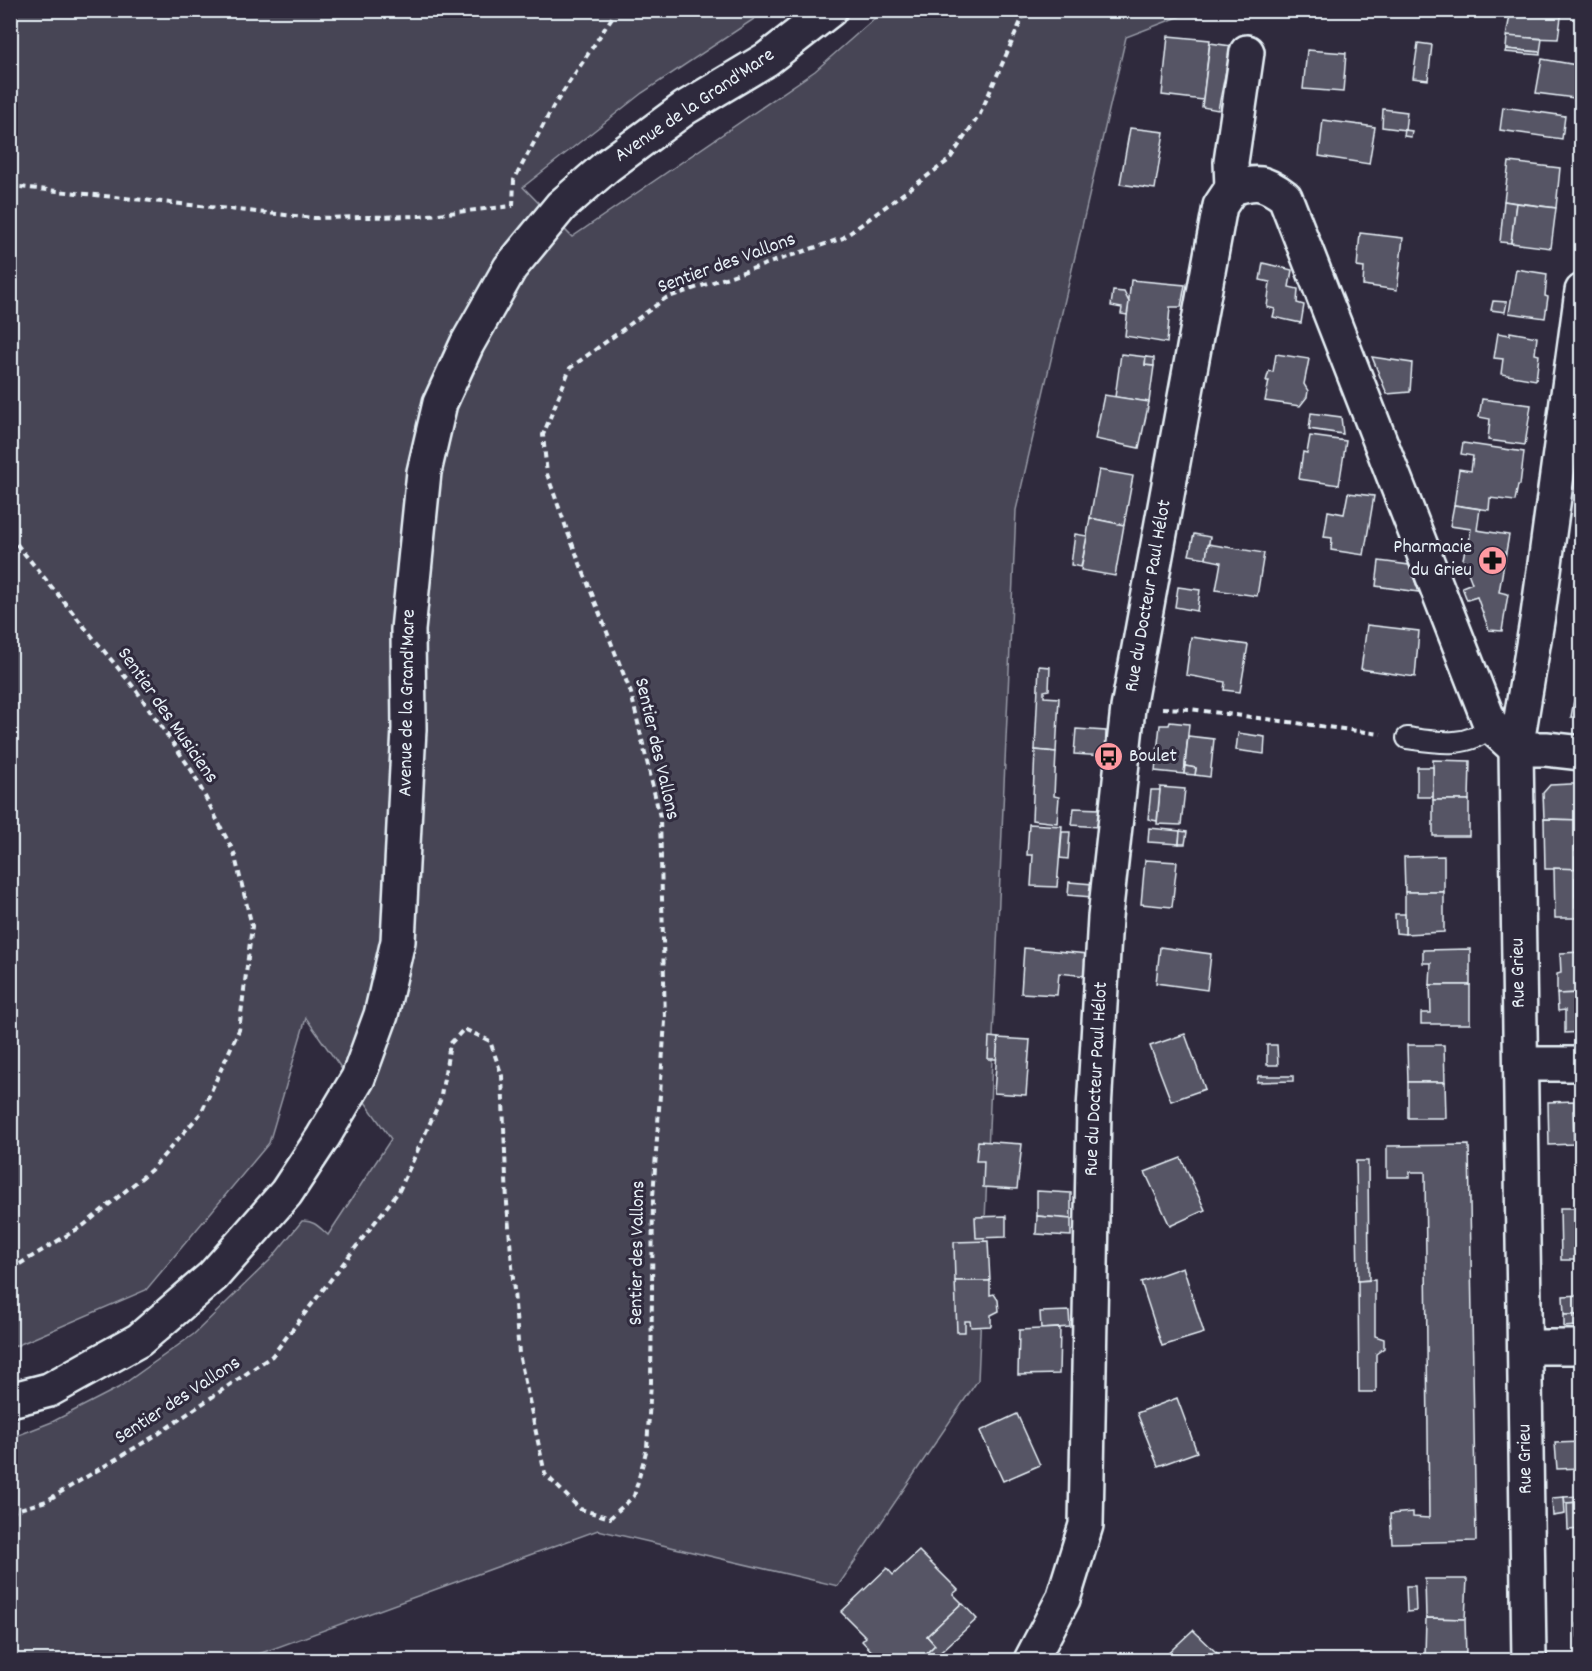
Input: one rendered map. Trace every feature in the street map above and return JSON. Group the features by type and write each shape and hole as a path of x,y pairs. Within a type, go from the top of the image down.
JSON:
{"street":[{"name":"Avenue de la Grand'Mare","path":"10,1400 49,1390 139,1340 213,1276 286,1193 358,1078 381,1015 398,941 409,729 408,630 424,472 440,403 467,344 510,268 561,206 607,166 685,108 767,59 831,10"},
{"path":"1247,52 1231,162 1232,188 1253,182 1261,183 1269,185 1285,197 1491,726 1516,749 1546,749 1581,753"},
{"name":"Rue du Docteur Paul Hélot","path":"1031,1660 1063,1599 1086,1525 1094,1110 1105,917 1128,708 1220,206 1232,188"},
{"name":"Rue Grieu","path":"1529,1660 1516,749 1538,615 1581,291"},
{"path":"1477,690 1510,679 1529,667"},
{"path":"1521,1064 1581,1064"},
{"path":"1525,1347 1581,1347"}],"lane":[{"path":"1407,738 1449,743 1482,735 1491,726"}],"path":[{"path":"512,217 514,180 553,107 616,10"},
{"name":"Sentier des Vallons","path":"10,1512 46,1501 158,1434 272,1356 399,1191 440,1101 450,1044 464,1029 490,1041 502,1076 507,1203 519,1354 544,1474 580,1509 610,1518 634,1496 647,1448 651,1382 653,1197 665,1021 660,817 631,693 547,474 543,435 570,368 666,298 843,238 949,160 980,114 1026,10"},
{"path":"10,186 314,218 420,216 513,206"},
{"name":"Sentier des Musiciens","path":"10,536 136,690 192,771 234,853 252,926 239,1030 201,1113 151,1170 118,1198 84,1225 10,1267"},
{"path":"1128,708 1189,709 1407,738"}],"shaded area":[{"path":"11,11 766,11 642,93 523,187 572,237 815,71 883,11 1194,11 1126,37 1016,510 978,1380 838,1586 598,1530 242,1660 11,1660 11,1438 52,1422 118,1388 194,1334 270,1260 302,1221 313,1223 328,1235 391,1139 306,1018 269,1143 146,1290 11,1348"}],"building":[{"path":"1511,10 1562,10 1558,39 1506,37"},
{"path":"1168,36 1210,40 1203,100 1162,95"},
{"path":"1507,36 1542,39 1540,52 1506,49"},
{"path":"1210,43 1231,46 1218,110 1202,107"},
{"path":"1418,43 1432,45 1428,80 1413,78"},
{"path":"1506,49 1540,52 1540,55 1505,52"},
{"path":"1307,50 1346,53 1343,92 1303,89"},
{"path":"1542,59 1582,66 1582,99 1536,93"},
{"path":"1503,107 1565,116 1562,139 1500,130"},
{"path":"1383,109 1407,112 1405,130 1382,127"},
{"path":"1323,120 1375,127 1369,164 1319,156"},
{"path":"1130,128 1164,132 1155,189 1120,184"},
{"path":"1405,130 1412,131 1411,137 1404,136"},
{"path":"1509,162 1560,168 1556,208 1504,201"},
{"path":"1504,201 1516,203 1511,243 1500,242"},
{"path":"1516,203 1556,208 1551,248 1511,243"},
{"path":"1360,233 1403,238 1397,290 1363,285 1364,268 1357,267"},
{"path":"1263,263 1292,270 1289,287 1298,289 1297,303 1304,305 1301,323 1273,317 1275,309 1267,307 1270,282 1260,280"},
{"path":"1516,269 1547,274 1545,296 1548,297 1545,318 1509,313"},
{"path":"1131,280 1185,285 1181,307 1170,307 1167,343 1125,336"},
{"path":"1113,291 1124,292 1129,302 1127,315 1121,314 1122,308 1111,306"},
{"path":"1493,301 1507,302 1505,312 1491,310"},
{"path":"1510,332 1537,337 1535,354 1539,355 1536,380 1501,374 1503,359 1494,358 1498,333 1510,335"},
{"path":"1121,354 1146,357 1145,365 1154,366 1149,402 1115,397"},
{"path":"1276,354 1309,359 1304,384 1308,391 1307,397 1300,406 1265,401 1269,381 1266,381 1269,371 1273,372"},
{"path":"1146,357 1154,358 1154,366 1145,365"},
{"path":"1372,357 1412,363 1410,392 1387,394"},
{"path":"1104,395 1149,402 1139,448 1095,439"},
{"path":"1482,399 1531,405 1525,445 1488,440 1490,419 1479,417"},
{"path":"1311,413 1341,417 1343,434 1309,429"},
{"path":"1310,436 1346,441 1339,485 1299,479 1303,452 1307,453"},
{"path":"1463,443 1524,452 1520,485 1518,485 1515,501 1490,498 1489,510 1454,505 1459,469 1471,471 1473,456 1461,454"},
{"path":"1099,470 1133,476 1124,525 1090,518"},
{"path":"1348,493 1374,496 1364,555 1331,550 1332,538 1324,537 1328,511 1344,514"},
{"path":"1454,505 1480,509 1477,530 1509,535 1499,592 1508,594 1502,631 1489,630 1477,597 1467,600 1462,587 1472,583 1463,559 1465,549 1468,549 1471,529 1450,526"},
{"path":"1090,518 1124,525 1115,576 1081,570"},
{"path":"1075,534 1087,536 1081,567 1071,565"},
{"path":"1194,534 1210,537 1206,558 1189,555"},
{"path":"1208,544 1264,553 1257,596 1216,590 1221,562 1206,559"},
{"path":"1379,561 1409,565 1419,592 1376,586"},
{"path":"1178,587 1200,590 1197,611 1175,607"},
{"path":"1367,625 1419,631 1415,677 1361,669"},
{"path":"1191,637 1248,645 1240,692 1224,690 1225,682 1186,675"},
{"path":"1582,655 1582,719 1571,717"},
{"path":"1039,666 1050,667 1049,690 1044,691 1044,697 1059,698 1056,752 1035,750"},
{"path":"1170,722 1189,724 1184,774 1155,771 1160,725 1169,725"},
{"path":"1076,729 1106,731 1105,756 1074,754"},
{"path":"1238,733 1265,737 1264,754 1236,750"},
{"path":"1188,736 1214,739 1210,777 1195,775 1196,768 1185,766"},
{"path":"1035,750 1056,752 1054,796 1059,797 1057,823 1032,820"},
{"path":"1433,760 1470,761 1469,800 1433,800"},
{"path":"1185,766 1196,768 1195,775 1184,774"},
{"path":"1417,767 1433,767 1433,797 1417,797"},
{"path":"1582,784 1582,820 1544,819 1543,793 1550,785"},
{"path":"1160,787 1185,789 1181,825 1157,824"},
{"path":"1151,790 1160,790 1157,821 1148,819"},
{"path":"1433,800 1469,800 1469,836 1433,836"},
{"path":"1074,808 1100,809 1098,827 1072,825"},
{"path":"1544,819 1582,820 1582,842 1575,842 1578,857 1575,857 1575,869 1545,869"},
{"path":"1029,824 1062,826 1057,887 1031,886 1033,855 1027,855"},
{"path":"1149,828 1180,831 1179,844 1148,842"},
{"path":"1180,831 1187,832 1185,844 1179,844"},
{"path":"1062,832 1070,832 1068,859 1060,858"},
{"path":"1444,856 1444,892 1405,892 1404,857"},
{"path":"1145,860 1177,862 1172,907 1141,904"},
{"path":"1554,868 1582,869 1582,879 1575,878 1575,907 1582,907 1582,918 1555,918"},
{"path":"1575,878 1582,879 1582,896 1575,896"},
{"path":"1069,882 1093,884 1092,897 1068,895"},
{"path":"1405,892 1444,892 1444,932 1405,934"},
{"path":"1395,914 1405,914 1405,934 1396,933"},
{"path":"1160,947 1211,954 1207,990 1156,983"},
{"path":"1024,948 1088,954 1086,976 1059,973 1057,995 1021,993"},
{"path":"1470,949 1470,985 1430,985 1431,963 1423,963 1423,950"},
{"path":"1582,952 1582,993 1557,994 1557,974 1561,973 1560,953"},
{"path":"1430,985 1470,985 1470,1024 1421,1024 1421,1013 1431,1013"},
{"path":"1582,993 1582,1032 1565,1033 1565,1010 1558,1011 1557,994"},
{"path":"1185,1034 1205,1089 1171,1101 1150,1046"},
{"path":"989,1037 998,1038 997,1059 988,1059"},
{"path":"998,1038 1030,1040 1026,1095 994,1093"},
{"path":"1267,1045 1277,1045 1278,1065 1267,1065"},
{"path":"1407,1045 1444,1045 1445,1082 1408,1082"},
{"path":"1258,1076 1293,1076 1293,1081 1257,1082"},
{"path":"1408,1082 1445,1082 1446,1118 1408,1118"},
{"path":"1574,1101 1574,1144 1549,1145 1548,1102"},
{"path":"1573,1111 1582,1111 1582,1144 1574,1144"},
{"path":"978,1141 1022,1144 1017,1189 983,1187 984,1161 976,1161"},
{"path":"1469,1145 1476,1541 1392,1543 1390,1514 1413,1512 1413,1517 1429,1518 1425,1172 1410,1172 1410,1177 1387,1177 1387,1146"},
{"path":"1181,1158 1205,1210 1170,1226 1145,1172"},
{"path":"1356,1161 1368,1161 1369,1280 1358,1281"},
{"path":"1037,1191 1071,1193 1071,1219 1037,1216"},
{"path":"1560,1208 1582,1208 1582,1260 1561,1260"},
{"path":"1006,1216 1006,1237 976,1238 975,1217"},
{"path":"1037,1216 1071,1219 1071,1236 1036,1234"},
{"path":"988,1241 990,1281 955,1281 954,1242"},
{"path":"1183,1267 1204,1333 1162,1346 1141,1282"},
{"path":"1375,1280 1375,1336 1384,1339 1384,1348 1376,1354 1376,1392 1359,1392 1358,1281"},
{"path":"955,1281 990,1281 990,1295 994,1294 998,1300 999,1311 991,1315 991,1326 971,1327 970,1321 965,1321 965,1332 957,1332"},
{"path":"1582,1295 1582,1326 1577,1326 1576,1315 1564,1315 1563,1296"},
{"path":"1069,1311 1070,1327 1041,1329 1040,1312"},
{"path":"1564,1315 1576,1315 1577,1326 1564,1327"},
{"path":"1060,1328 1059,1374 1018,1375 1019,1330"},
{"path":"1177,1398 1197,1452 1158,1466 1137,1413"},
{"path":"1017,1414 1040,1465 1003,1481 980,1431"},
{"path":"1582,1442 1582,1468 1557,1469 1555,1443"},
{"path":"1581,1496 1581,1502 1565,1503 1564,1497"},
{"path":"1581,1496 1582,1529 1568,1530 1567,1503 1581,1502"},
{"path":"1564,1497 1565,1514 1553,1516 1552,1498"},
{"path":"919,1551 958,1590 953,1594 962,1603 927,1636 935,1645 919,1660 880,1660 862,1641 866,1637 841,1612 887,1568 893,1575"},
{"path":"1425,1579 1467,1579 1465,1619 1426,1618"},
{"path":"1576,1579 1582,1579 1582,1597 1577,1597"},
{"path":"1406,1586 1415,1586 1416,1611 1407,1612"},
{"path":"1577,1597 1582,1597 1582,1637 1578,1637"},
{"path":"962,1603 977,1619 932,1660 926,1654 935,1645 927,1636"},
{"path":"1426,1618 1465,1619 1466,1655 1425,1656"},
{"path":"1193,1630 1224,1660 1161,1660"}],"place":[{"name":"Pharmacie du Grieu","path":"1493,560"},
{"name":"Boulet","path":"1108,757"}]}
